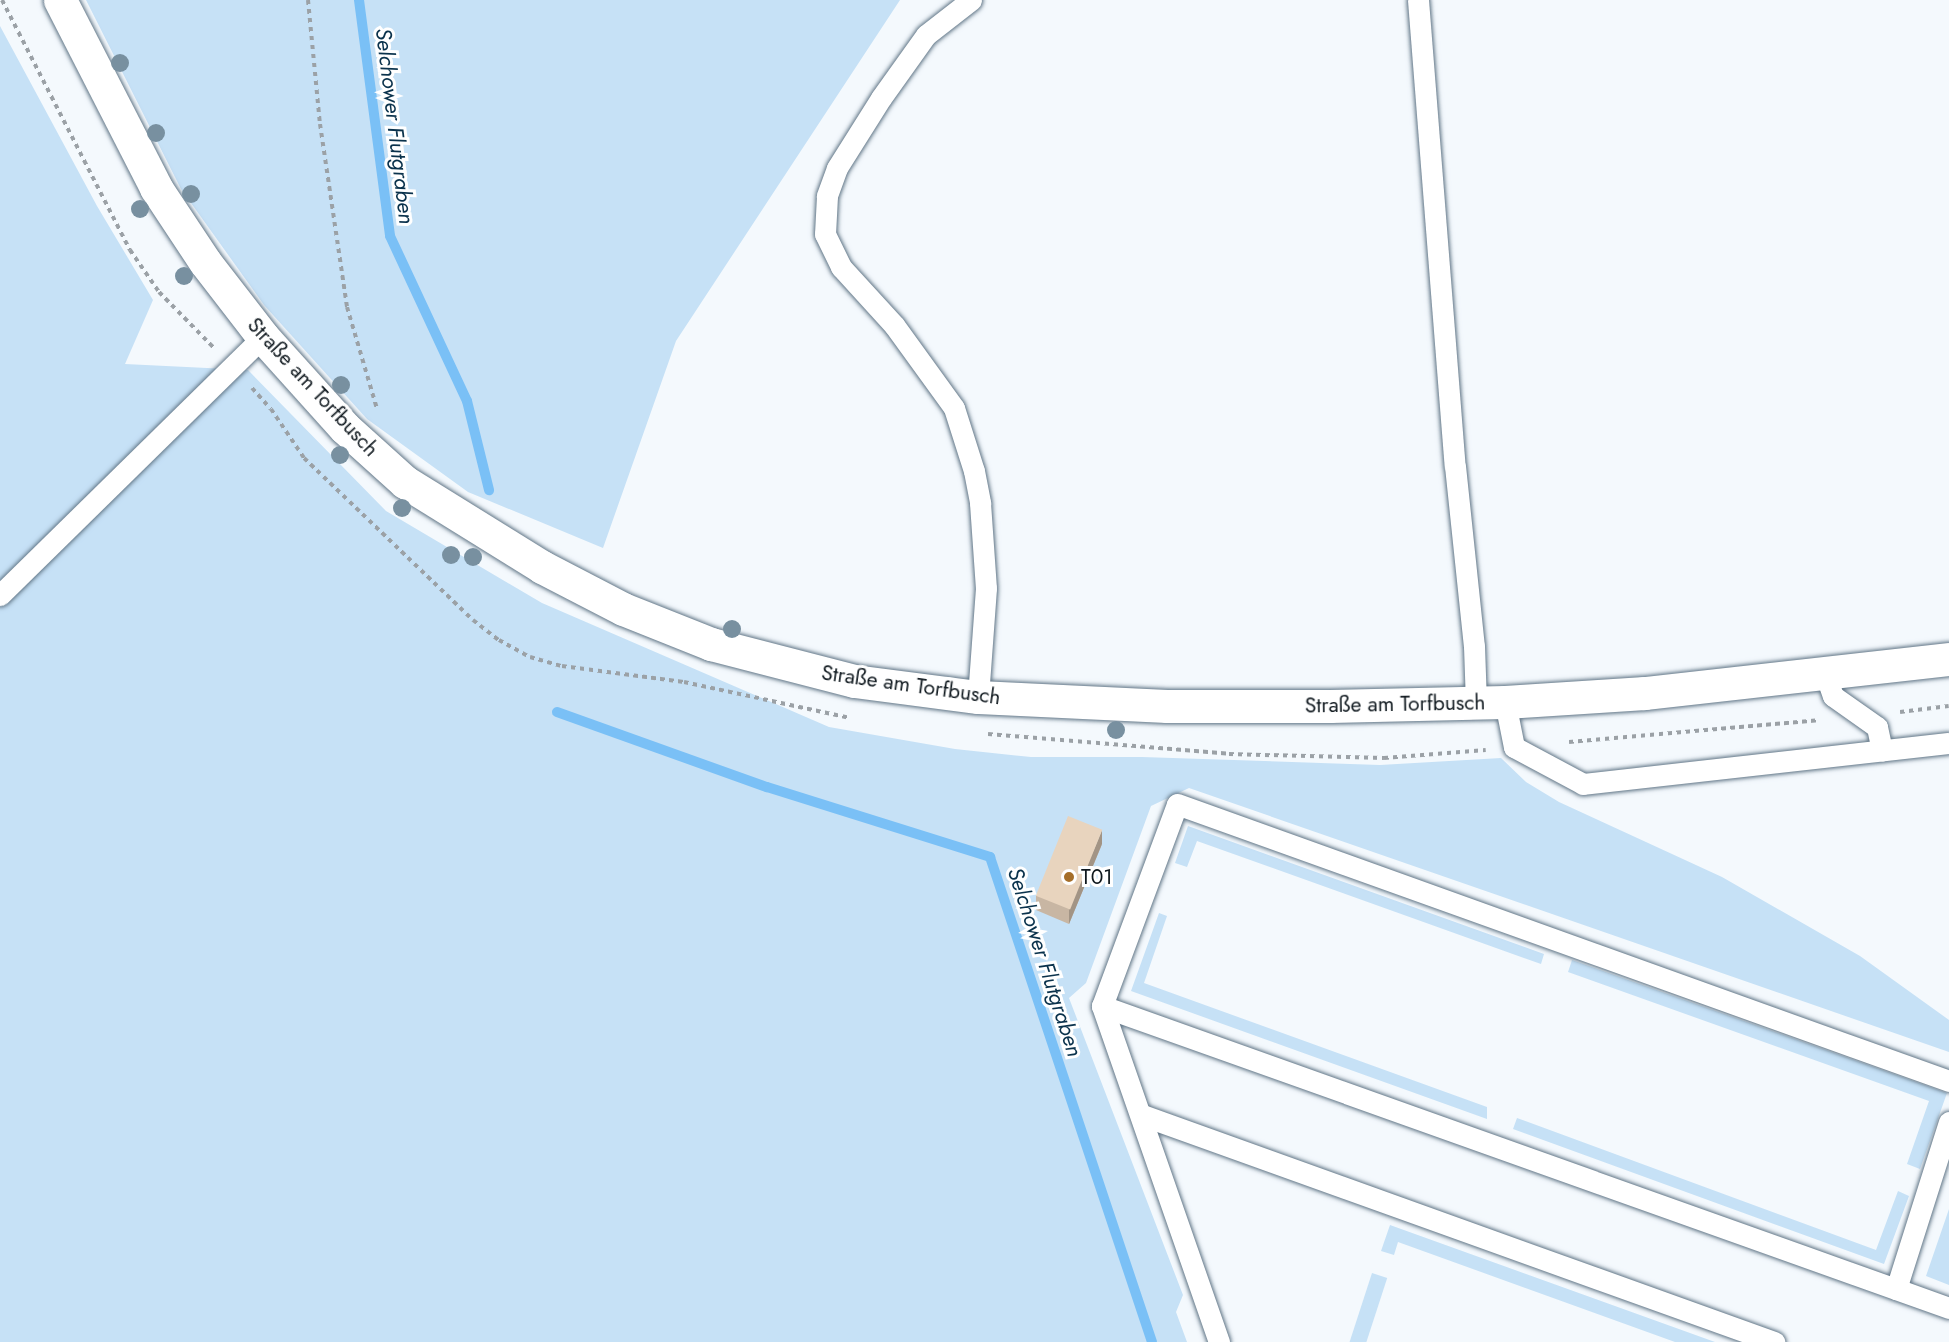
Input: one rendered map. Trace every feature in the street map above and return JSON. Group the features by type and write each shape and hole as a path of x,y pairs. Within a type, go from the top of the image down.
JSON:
{"street":[{"name":"Straße am Torfbusch","path":"60,0 156,188 205,262 263,337 345,428 405,482 532,561 592,594 664,626 770,662 854,681 978,697 1167,706 1330,706 1490,702 1645,693 1949,659"}],"lane":[{"path":"971,0 926,35 881,98 837,168 827,196 825,234 841,267 894,325 954,408 974,471 980,503 986,588 978,697"},
{"path":"1418,0 1455,466 1474,646 1490,702 1514,747 1583,784 1949,743"},
{"path":"0,595 263,337"},
{"path":"1825,673 1833,696 1877,727 1882,750"},
{"path":"1219,1342 1142,1115 1102,1006 1176,804 1949,1081"},
{"path":"1102,1006 1949,1308"},
{"path":"1142,1115 1774,1342"},
{"path":"1896,1289 1949,1122"}],"path":[{"path":"2,0 130,250 159,292 271,409 304,458 473,620 499,640 530,657 562,666 684,682 832,716 855,718"},
{"path":"308,0 320,124 347,307 379,416"},
{"path":"985,734 1229,754 1384,758 1862,716 1949,706"}],"shaded area":[{"path":"86,0 900,0 676,341 603,548 468,492 367,419 264,305 181,189"},
{"path":"0,26 97,206 153,300 125,364 248,370 386,511 542,603 829,727 955,749 1031,757 1142,757 1380,765 1501,758 1526,782 1559,802 1722,877 1860,956 1949,1020 1949,1052 1189,788 1151,806 1086,983 1069,998 1183,1295 1176,1312 1187,1342 0,1342"},
{"path":"1188,826 1544,954 1541,964 1197,841 1187,867 1175,863"},
{"path":"1159,913 1167,916 1144,983 1487,1107 1487,1119 1131,991"},
{"path":"1572,960 1947,1093 1920,1169 1907,1164 1929,1101 1568,972"},
{"path":"1517,1118 1876,1250 1898,1191 1909,1196 1884,1264 1513,1129"},
{"path":"1949,1209 1949,1285 1926,1276"},
{"path":"1390,1225 1715,1342 1675,1342 1398,1242 1394,1255 1381,1251"},
{"path":"1372,1273 1387,1278 1366,1342 1350,1342"}],"building":[{"name":"T01","path":"1068,816 1102,830 1070,910 1036,896"}],"waterway":[{"name":"Selchower Flutgraben","path":"359,0 390,236 467,401 489,490"},
{"name":"Selchower Flutgraben","path":"557,712 767,787 990,857 1152,1342"}],"place":[{"name":"T01","path":"1069,877"}]}
